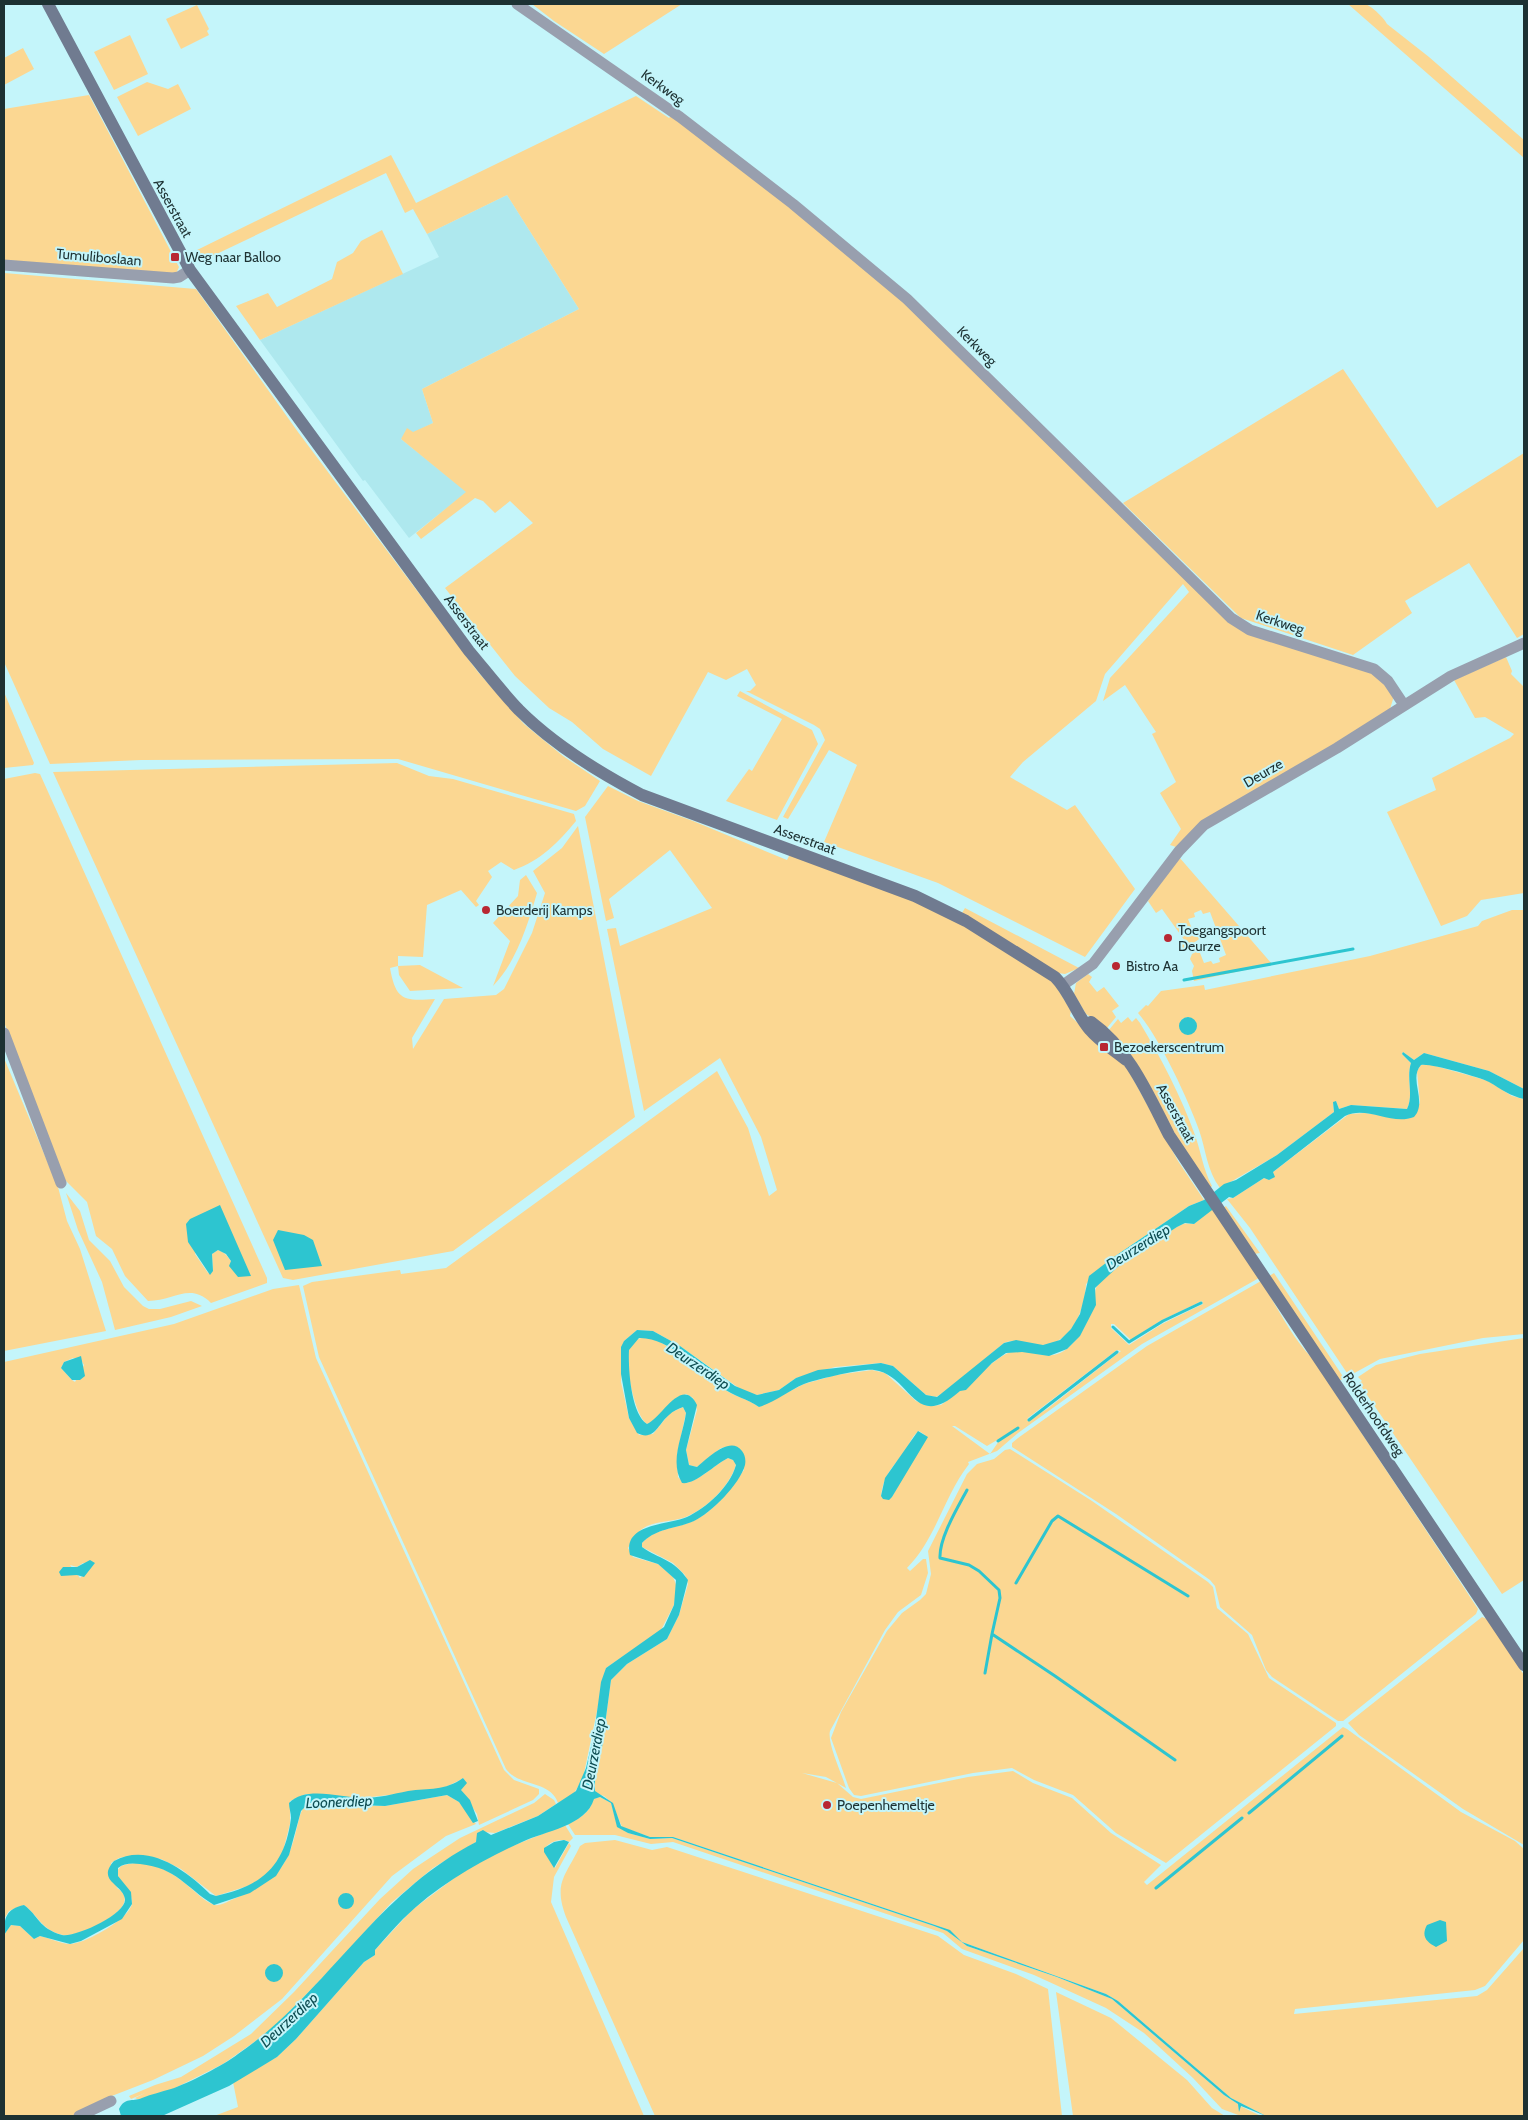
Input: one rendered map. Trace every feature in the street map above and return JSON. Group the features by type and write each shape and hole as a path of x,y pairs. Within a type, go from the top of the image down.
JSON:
{"main road":[{"name":"Asserstraat","path":"48,4 190,270 469,650 519,710 537,726 609,778 642,795 915,896 966,921 1056,977 1064,986 1079,1014 1105,1032 1116,1043 1144,1086 1169,1135 1203,1185"},
{"name":"Rolderhoofdweg","path":"1203,1185 1524,1665"}],"street":[{"name":"Kerkweg","path":"517,4 680,117 793,204 907,299 1231,618 1250,630 1374,668 1388,681 1404,705"},
{"name":"Tumuliboslaan","path":"4,264 173,278 179,277 190,270"},
{"name":"Deurze","path":"1064,986 1093,964 1179,851 1204,825 1337,748 1451,676 1524,643"},
{"path":"4,1033 62,1183"},
{"path":"79,2116 112,2101"}],"shaded area":[{"path":"1363,3 1375,10 1387,24 1429,57 1524,140 1524,158 1348,4"},
{"path":"532,4 682,4 604,54"},
{"path":"197,5 209,29 207,31 209,35 181,49 166,19"},
{"path":"130,35 148,74 114,90 94,52"},
{"path":"23,48 34,69 4,85 4,58"},
{"path":"147,82 168,89 178,84 191,109 138,136 117,97"},
{"path":"89,95 179,267 176,274 4,260 4,109"},
{"path":"636,96 669,118 672,115 775,194 903,300 1231,621 1378,674 1394,696 1390,709 1176,847 1170,845 1181,829 1160,793 1176,782 1152,734 1156,732 1125,685 1103,701 1110,678 1189,592 1183,584 1105,674 1096,701 1023,762 1010,777 1067,810 1075,805 1135,889 1085,957 938,883 824,842 857,765 829,750 788,819 783,817 825,740 820,729 814,725 746,691 750,691 756,685 747,669 726,680 708,672 651,776 603,749 572,722 549,708 515,676 445,588 533,523 510,501 495,513 483,501 475,498 421,539 416,533 466,492 401,439 407,428 413,432 433,423 422,389 579,309 507,195 427,234 413,209 405,213 386,173 204,260 197,250 391,155 416,203"},
{"path":"507,195 579,309 422,389 433,423 401,439 467,492 409,538 365,480 363,481 260,340 439,257 427,234"},
{"path":"382,230 403,274 260,340 236,306 268,293 277,307 332,279 337,262 353,253 361,241"},
{"path":"4,273 196,289 298,432 478,672 524,724 563,756 600,781 585,806 576,811 398,759 141,760 50,764 4,662"},
{"path":"1343,369 1437,508 1524,453 1524,634 1517,638 1469,563 1405,601 1412,613 1353,655 1241,618 1123,503"},
{"path":"1506,657 1512,671 1511,674 1524,687 1524,893 1481,900 1467,916 1441,926 1387,812 1436,790 1432,778 1510,738 1514,734 1485,717 1475,718 1454,680"},
{"path":"740,691 812,730 818,744 777,820 726,801 749,769 752,771 782,719 737,696"},
{"path":"4,692 34,763 33,765 4,768"},
{"path":"397,763 429,776 453,779 574,814 576,821 556,844 533,861 514,870 501,862 488,871 492,877 476,901 479,905 476,907 461,890 427,905 423,957 398,956 398,966 390,968 395,987 403,997 416,1000 435,999 412,1038 413,1049 444,999 496,995 504,989 532,933 545,893 533,871 562,848 578,826 635,1117 453,1251 293,1280 283,1278 53,772"},
{"path":"35,773 40,774 267,1278 267,1283 211,1303 203,1297 189,1293 148,1301 125,1276 112,1249 96,1236 87,1202 62,1177 4,1022 4,779","holes":["220,1206 238,1277 231,1261 222,1252 218,1250 212,1254 213,1271 208,1273 195,1254"]},
{"path":"608,786 638,801 693,821 787,860 790,854 878,886 952,918 1053,981 1071,1011 1070,1016 1126,1066 1178,1161 1204,1200 1189,1206 1111,1259 1086,1284 1080,1314 1069,1332 1061,1339 1042,1345 1018,1341 1004,1343 948,1390 936,1397 926,1395 893,1366 881,1363 835,1367 796,1378 779,1390 757,1395 743,1391 680,1346 653,1331 637,1330 624,1341 621,1382 629,1418 639,1435 653,1434 670,1413 683,1407 686,1413 677,1455 678,1477 684,1483 689,1482 700,1477 728,1458 736,1464 729,1481 708,1504 683,1518 646,1526 638,1533 628,1548 633,1557 658,1564 673,1577 677,1587 674,1605 661,1630 606,1668 583,1778 573,1795 558,1803 548,1791 518,1779 506,1769 319,1357 303,1286 312,1282 400,1270 401,1274 446,1268 717,1071 748,1128 769,1196 777,1190 761,1137 720,1058 644,1111 607,929 616,928 620,946 712,908 670,850 609,899 614,918 606,921 585,817"},
{"path":"1179,857 1272,964 1194,981 1192,971 1194,966 1190,959 1192,954 1205,947 1207,950 1200,953 1204,963 1211,961 1213,964 1220,962 1219,958 1226,955 1210,912 1203,914 1201,910 1194,913 1195,917 1188,919 1195,936 1201,934 1202,937 1185,949 1179,946 1185,941 1162,909 1156,913 1148,901"},
{"path":"526,875 537,893 515,955 493,986 510,941 493,923 518,896 520,880"},
{"path":"965,908 1079,968 1065,974 1058,973 962,913"},
{"path":"1512,910 1524,910 1524,1089 1489,1071 1424,1053 1414,1060 1403,1052 1402,1054 1411,1063 1409,1075 1410,1098 1407,1109 1351,1105 1339,1109 1336,1101 1333,1104 1334,1112 1277,1155 1220,1188 1212,1175 1199,1130 1188,1102 1164,1052 1138,1013 1146,1005 1148,1006 1161,991 1204,985 1205,990 1370,956 1478,926 1482,921","holes":["1189,1017 1196,1026 1188,1035 1180,1026 1182,1019"]},
{"path":"420,965 463,988 410,991 399,975 398,966"},
{"path":"1088,974 1092,977 1089,982 1097,992 1104,987 1119,1006 1112,1011 1116,1017 1107,1028 1086,1014 1074,994 1076,983"},
{"path":"1128,1017 1132,1022 1136,1018 1140,1023 1177,1092 1195,1135 1204,1167 1212,1186 1210,1188 1108,1031 1118,1019 1121,1023"},
{"path":"4,1058 58,1187 67,1221 80,1249 106,1331 4,1351"},
{"path":"1428,1064 1488,1081 1512,1096 1524,1099 1524,1334 1483,1338 1380,1359 1349,1376 1250,1228 1227,1199 1233,1198 1264,1178 1269,1180 1274,1177 1273,1172 1349,1114 1365,1113 1407,1119 1420,1103 1417,1071 1421,1065"},
{"path":"66,1193 80,1211 89,1240 110,1261 124,1287 143,1306 149,1309 160,1309 191,1301 202,1306 171,1317 115,1330 102,1282 78,1230"},
{"path":"1226,1206 1260,1253 1254,1254 1223,1208"},
{"path":"1212,1209 1259,1278 1142,1344 1018,1433 997,1451 990,1454 968,1462 969,1464 960,1476 933,1531 917,1557 907,1568 910,1571 923,1559 926,1559 928,1573 921,1595 898,1612 885,1630 830,1731 833,1751 846,1788 837,1783 853,1797 861,1799 968,1777 1013,1771 1033,1783 1072,1798 1111,1833 1161,1865 1144,1882 1147,1885 1343,1727 1347,1729 1461,1812 1515,1841 1524,1849 1524,1940 1485,1986 1475,1990 1295,2009 1294,2014 1477,1996 1487,1990 1524,1948 1524,2116 1266,2116 1231,2098 1118,2001 1106,1994 962,1942 950,1931 941,1927 673,1837 650,1837 622,1827 612,1803 604,1796 595,1793 595,1763 602,1747 611,1680 627,1664 667,1639 679,1615 688,1584 685,1575 673,1563 642,1547 642,1543 660,1531 688,1523 710,1510 744,1470 735,1446 721,1448 697,1467 689,1465 686,1450 697,1410 693,1398 686,1394 674,1400 651,1423 647,1424 638,1411 629,1375 629,1348 637,1339 650,1339 661,1342 722,1388 759,1407 804,1384 836,1375 872,1370 885,1373 916,1401 928,1406 941,1405 961,1390 966,1390 975,1379 1002,1356 1015,1351 1051,1355 1065,1350 1076,1340 1086,1324 1095,1298 1096,1288 1102,1280 1124,1262 1165,1234 1183,1224 1194,1224","holes":["1202,1301 1203,1304 1162,1324 1129,1345 1111,1328 1111,1324 1114,1324 1131,1340 1160,1321","1117,1350 1121,1351 1047,1409 1027,1421 1028,1418","952,1426 987,1446 1019,1427 999,1441 990,1454","919,1431 925,1435 892,1497 881,1496 889,1473","802,1773 826,1777 837,1783"]},
{"path":"1274,1273 1344,1378 1341,1380 1338,1379 1269,1276"},
{"path":"1261,1281 1291,1331 1312,1358 1478,1609 1476,1614 1343,1721 1338,1721 1272,1677 1266,1670 1252,1635 1220,1607 1215,1586 1210,1580 1116,1514 1012,1447 1012,1443 1018,1438 1147,1346"},
{"path":"299,1285 316,1358 504,1770 514,1780 539,1789 539,1794 533,1800 479,1825 477,1814 461,1790 464,1778 442,1789 362,1798 306,1794 290,1801 290,1824 283,1851 276,1864 269,1873 251,1885 216,1896 181,1869 161,1859 129,1856 119,1858 111,1863 117,1888 124,1896 124,1904 107,1920 82,1932 63,1935 50,1930 24,1905 9,1911 4,1919 4,1362 174,1324 273,1289","holes":["73,1358 81,1360 84,1365 75,1382 61,1368 64,1362","83,1563 95,1563 80,1578 70,1565 77,1567"]},
{"path":"1524,1338 1524,1580 1502,1594 1359,1383 1362,1381 1358,1377 1376,1365 1420,1354"},
{"path":"1010,1449 1092,1501 1208,1582 1213,1587 1217,1608 1248,1634 1269,1678 1336,1723 1336,1726 1166,1863 1116,1833 1073,1795 1034,1780 1012,1768 973,1773 861,1796 854,1795 849,1788 831,1738 841,1712 887,1631 902,1613 926,1594 931,1574 928,1551 967,1474 977,1464 994,1459 1005,1450","holes":["1058,1515 1185,1593 1188,1597"]},
{"path":"1482,1617 1487,1619 1524,1675 1524,1845 1463,1809 1359,1735 1348,1723"},
{"path":"545,1794 554,1800 556,1804 538,1816 495,1833 485,1832 478,1834 476,1842 433,1868 391,1903 333,1967 271,2030 223,2064 173,2089 139,2100 135,2098 145,2093 131,2099 129,2096 181,2077 251,2034 294,1992 380,1899 413,1869 460,1838 534,1803"},
{"path":"447,1795 459,1802 476,1824 446,1836 392,1876 282,1999 234,2036 203,2056 153,2080 104,2099 72,2116 4,2116 4,1935 11,1925 20,1926 34,1939 40,1936 67,1944 77,1943 96,1935 117,1922 130,1908 132,1902 130,1893 117,1871 121,1866 131,1863 150,1864 169,1872 209,1903 220,1905 265,1883 281,1868 292,1846 301,1813 308,1804 385,1806"},
{"path":"600,1797 611,1803 617,1825 628,1833 650,1839 672,1838 934,1926 947,1931 967,1946 1057,1977 1112,1999 1224,2095 1238,2104 1239,2110 1240,2106 1261,2116 1241,2116 1222,2109 1193,2078 1144,2033 1106,2008 1034,1975 962,1949 943,1933 673,1842 651,1844 615,1835 575,1835 568,1824 590,1808 593,1799"},
{"path":"565,1825 573,1838 569,1842 555,1841 544,1850 555,1868 569,1843 571,1846 554,1877 551,1902 644,2116 214,2116 238,2107 233,2082 277,2057 296,2039 364,1962 375,1955 375,1950 412,1910 465,1870 497,1852"},
{"path":"615,1840 652,1850 667,1847 938,1936 964,1955 1016,1974 1048,1989 1062,2116 655,2116 562,1905 561,1887 563,1880 580,1846 585,1843"},
{"path":"1056,1992 1111,2018 1187,2080 1212,2108 1225,2116 1073,2116"}],"water":[{"path":"1188,1017 1194,1020 1197,1026 1194,1032 1188,1035 1182,1032 1179,1026 1182,1020"},
{"name":"Deurzerdiep","path":"1403,1052 1414,1060 1424,1053 1489,1071 1524,1089 1524,1099 1475,1077 1444,1068 1421,1065 1416,1077 1419,1105 1414,1117 1397,1119 1362,1113 1353,1113 1345,1116 1273,1172 1275,1177 1269,1180 1264,1178 1233,1198 1229,1197 1194,1224 1185,1223 1177,1227 1123,1262 1095,1288 1096,1305 1080,1336 1067,1349 1049,1356 1022,1352 1006,1353 992,1363 966,1390 960,1391 944,1402 932,1406 922,1404 887,1374 869,1370 804,1384 759,1407 721,1387 683,1356 662,1343 639,1338 629,1350 630,1379 634,1401 637,1411 647,1424 653,1421 678,1397 685,1395 691,1397 697,1405 686,1450 689,1465 697,1467 712,1454 731,1446 737,1447 742,1451 745,1456 745,1465 731,1489 708,1512 687,1524 654,1534 642,1543 642,1547 677,1567 688,1580 679,1615 667,1639 627,1664 611,1680 602,1747 595,1763 595,1791 613,1803 621,1826 650,1837 673,1837 950,1930 962,1942 1106,1994 1118,2001 1231,2098 1266,2116 1241,2106 1239,2112 1238,2104 1224,2095 1112,1999 1057,1977 967,1946 947,1931 934,1926 672,1838 650,1839 628,1833 617,1827 611,1803 600,1797 594,1799 590,1808 574,1822 531,1838 490,1858 459,1875 430,1895 399,1923 375,1950 375,1955 364,1962 296,2039 277,2057 229,2086 162,2116 121,2116 119,2109 121,2105 129,2100 171,2089 205,2074 232,2058 270,2029 299,2002 409,1888 440,1863 476,1842 477,1833 483,1830 491,1835 538,1816 576,1791 586,1768 594,1734 601,1682 606,1668 664,1627 674,1605 676,1580 658,1564 630,1555 629,1545 633,1537 640,1531 659,1524 679,1520 702,1508 723,1489 736,1465 733,1460 728,1458 699,1478 682,1483 678,1475 677,1457 686,1413 683,1407 665,1419 652,1434 643,1435 637,1433 629,1418 621,1374 621,1347 624,1341 637,1330 653,1331 680,1346 735,1386 757,1395 779,1390 796,1378 818,1370 881,1363 893,1366 926,1395 937,1397 1004,1343 1016,1340 1043,1345 1060,1340 1071,1329 1080,1314 1089,1276 1189,1206 1204,1200 1224,1184 1236,1180 1277,1155 1334,1112 1333,1102 1336,1101 1339,1109 1351,1105 1407,1109 1410,1098 1409,1075 1411,1063 1402,1054"},
{"path":"220,1205 251,1276 238,1277 229,1266 231,1261 226,1254 218,1250 212,1254 213,1271 210,1275 188,1242 186,1224 190,1219"},
{"path":"278,1230 304,1235 313,1240 322,1266 285,1270 273,1240"},
{"path":"81,1356 85,1376 80,1380 72,1380 61,1368 64,1362"},
{"path":"918,1431 928,1437 892,1497 889,1500 883,1499 881,1496 885,1478"},
{"path":"90,1560 95,1563 84,1577 77,1575 61,1576 59,1572 63,1567 77,1567"},
{"name":"Loonerdiep","path":"463,1778 467,1783 461,1790 470,1800 478,1821 473,1823 459,1802 447,1795 385,1806 309,1803 301,1811 289,1855 276,1876 250,1893 214,1905 172,1874 153,1866 128,1864 118,1868 118,1876 131,1892 132,1904 122,1919 81,1941 70,1944 40,1936 34,1939 20,1926 11,1925 4,1935 7,1915 13,1909 24,1905 48,1929 62,1935 78,1933 109,1918 118,1911 125,1899 109,1878 109,1868 114,1861 127,1856 140,1855 166,1861 190,1876 210,1894 216,1896 246,1886 258,1880 277,1861 288,1835 291,1818 289,1803 296,1798 314,1794 363,1798 386,1796 408,1791 443,1787"},
{"path":"564,1840 569,1842 554,1868 544,1852 544,1848 554,1842"},
{"path":"346,1893 354,1901 346,1909 338,1901"},
{"path":"1440,1920 1446,1922 1447,1941 1436,1947 1427,1941 1424,1932 1427,1925"},
{"path":"274,1964 280,1967 283,1973 280,1979 274,1982 268,1979 265,1973 268,1967"}],"waterway":[{"path":"1184,980 1353,949"},
{"path":"1113,1327 1129,1342 1163,1321 1201,1303"},
{"path":"1029,1420 1117,1352"},
{"path":"998,1441 1018,1428"},
{"path":"967,1490 946,1532 940,1558 969,1565 979,1571 999,1590 1000,1598 992,1634 1175,1760"},
{"path":"1016,1583 1052,1521 1058,1516 1188,1596"},
{"path":"985,1673 992,1634"},
{"path":"1249,1813 1342,1736"},
{"path":"1156,1888 1242,1818"}],"place":[{"name":"Weg naar Balloo","path":"175,257"},
{"name":"Boerderij Kamps","path":"486,910"},
{"name":"Toegangspoort Deurze","path":"1168,938"},
{"name":"Bistro Aa","path":"1116,966"},
{"name":"Bezoekerscentrum","path":"1104,1047"},
{"name":"Poepenhemeltje","path":"827,1805"}]}
